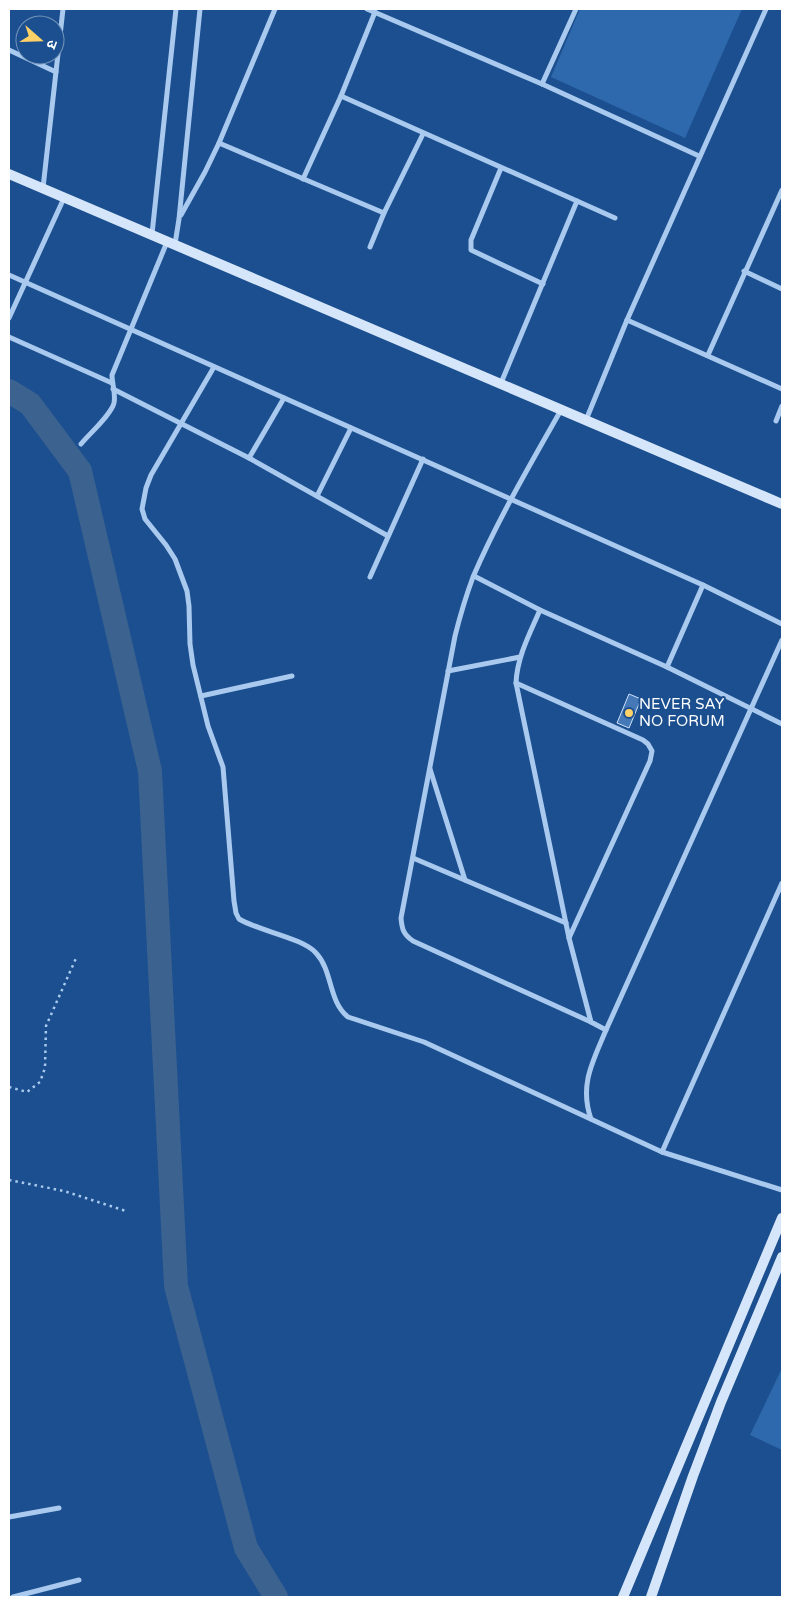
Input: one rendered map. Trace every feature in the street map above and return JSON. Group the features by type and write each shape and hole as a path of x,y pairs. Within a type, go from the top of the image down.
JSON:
{"street":[{"path":"43,189 63,9"},
{"path":"152,235 176,9"},
{"path":"179,219 200,9"},
{"path":"81,444 112,408 114,402 112,375 171,244 179,219 219,143 275,9"},
{"path":"367,9 542,84 699,156"},
{"path":"542,84 576,9"},
{"path":"586,420 627,320 766,9"},
{"path":"303,179 341,96 375,12"},
{"path":"9,50 56,72"},
{"path":"341,96 615,218"},
{"path":"370,247 384,213 423,134"},
{"path":"219,143 384,213"},
{"path":"501,168 471,240 471,250 543,284"},
{"path":"9,174 782,504"},
{"path":"708,355 744,271 781,197 782,190"},
{"path":"9,318 64,198"},
{"path":"501,383 577,200"},
{"path":"744,271 782,289"},
{"path":"9,275 703,585 782,624"},
{"path":"627,320 782,389"},
{"path":"9,337 112,383"},
{"path":"214,367 152,475 146,488 142,509 144,519 175,559 187,591 190,644 208,726 223,767 234,901 236,913 240,919 310,947 321,960 336,1004 348,1017 424,1042 662,1152 782,1190"},
{"path":"113,389 249,458 388,536"},
{"path":"249,458 284,398"},
{"path":"776,421 782,406"},
{"path":"562,410 510,500 474,576 464,604 455,636 401,918 405,935 413,941 606,1030"},
{"path":"317,496 351,428"},
{"path":"370,577 423,459"},
{"path":"474,576 540,610 667,667 782,724"},
{"path":"667,667 703,585"},
{"path":"540,610 520,657 516,682 569,938 591,1022"},
{"path":"591,1120 586,1106 587,1079 606,1030 782,640"},
{"path":"448,671 520,657"},
{"path":"201,696 292,676"},
{"path":"516,682 643,740 652,751 650,761 569,938"},
{"path":"430,769 465,880"},
{"path":"412,858 566,923"},
{"path":"662,1152 782,883"},
{"path":"623,1597 782,1218"},
{"path":"651,1597 721,1402 782,1257"},
{"path":"9,1517 60,1508"},
{"path":"13,1597 79,1580"}],"path":[{"path":"9,1087 27,1092 40,1082 45,1068 46,1026 77,956"},
{"path":"9,1180 64,1191 126,1211"}],"shaded area":[{"path":"580,9 742,9 685,138 551,77"},
{"path":"782,1368 782,1450 750,1435"}],"building":[{"path":"629,694 641,699 629,728 617,723"}],"waterway":[{"path":"9,391 30,404 80,471 150,771 176,1286 246,1548 276,1597"}],"place":[{"name":"NEVER SAY NO FORUM","path":"629,713"}]}
